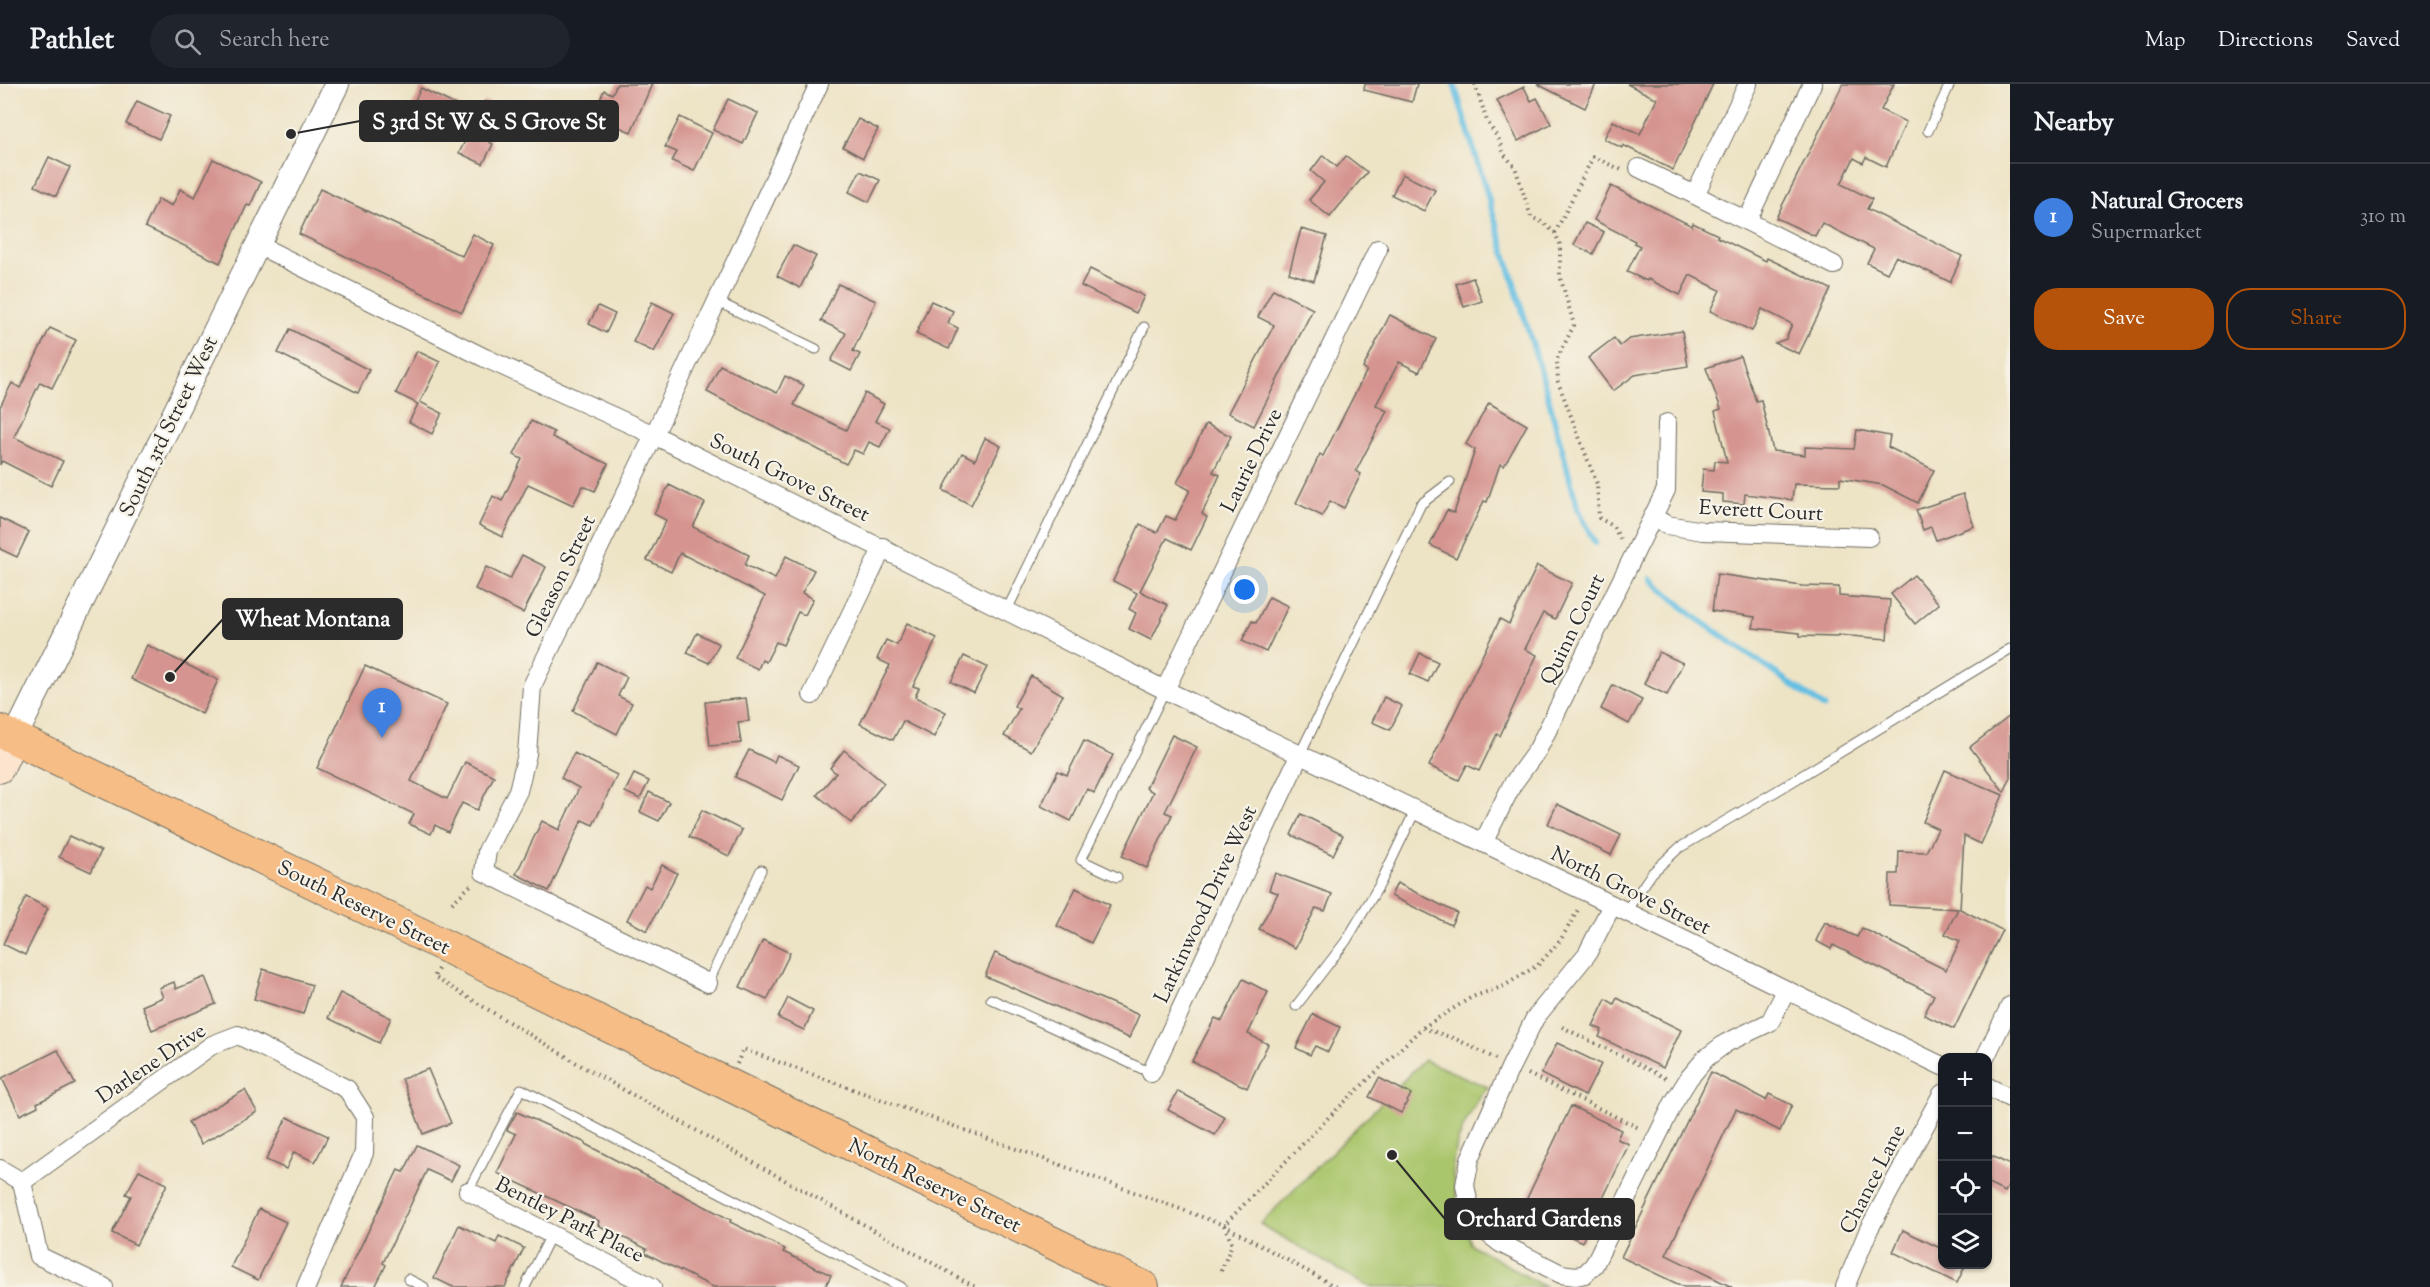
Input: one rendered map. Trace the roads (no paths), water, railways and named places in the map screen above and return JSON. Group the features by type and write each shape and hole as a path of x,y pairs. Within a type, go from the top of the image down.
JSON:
{"highway":[{"name":"South Reserve Street","path":"7,735 447,946 727,1084"},
{"name":"North Reserve Street","path":"727,1084 1143,1287"}],"main road":[{"name":"South 3rd Street West","path":"0,769 7,735"}],"street":[{"name":"South 3rd Street West","path":"7,735 258,244 336,84"},
{"name":"Gleason Street","path":"708,983 484,872 487,851 518,790 527,754 531,686 654,435 819,84"},
{"path":"1695,195 1748,84"},
{"path":"1747,221 1812,84"},
{"path":"1631,169 1695,195 1833,264"},
{"name":"South Grove Street","path":"258,244 485,358 654,435 883,548 1006,612 1300,754"},
{"name":"Laurie Drive","path":"1165,690 1378,249"},
{"name":"Quinn Court","path":"1483,843 1512,785 1538,749 1665,490 1667,423"},
{"name":"Everett Court","path":"1653,517 1667,525 1703,531 1869,537"},
{"path":"812,695 883,548"},
{"name":"North Grove Street","path":"1300,754 1938,1064"},
{"name":"Larkinwood Drive West","path":"1151,1073 1300,754"},
{"path":"1619,908 1587,954 1535,1018 1470,1159 1465,1185 1470,1210 1481,1228 1500,1243 1536,1263 1561,1274 1576,1276 1585,1274 1594,1265 1674,1102 1689,1078 1706,1058 1726,1043 1770,1022 1786,991"},
{"path":"1987,1053 2010,1006"},
{"name":"Darlene Drive","path":"22,1182 212,1045 238,1035 347,1089 366,1117 364,1154 306,1287"},
{"path":"1992,1089 2010,1098"},
{"name":"Chance Lane","path":"1845,1287 1869,1229 1938,1101"},
{"path":"0,1169 22,1182 39,1256 104,1287"},
{"name":"Bentley Park Place","path":"468,1191 652,1287"}],"lane":[{"path":"1928,131 1950,84"},
{"path":"716,301 816,349"},
{"path":"1006,612 1144,327"},
{"path":"1300,754 1421,504 1450,482"},
{"path":"1619,908 1679,848 2010,649"},
{"path":"1117,877 1081,860 1165,690"},
{"path":"1296,1006 1346,941 1380,884 1415,811"},
{"path":"708,983 761,870"},
{"path":"991,999 1151,1073"},
{"path":"468,1191 521,1089 901,1287"},
{"path":"525,1287 551,1235"},
{"path":"408,1279 424,1287"}],"waterway":[{"path":"1454,84 1546,389 1578,509 1595,543"},
{"path":"1651,579 1692,615 1824,707"}],"place":[{"name":"S 3rd St W & S Grove St","path":"291,134"},
{"name":"Wheat Montana","path":"170,677"},
{"name":"Natural Grocers","path":"382,738"},
{"name":"Orchard Gardens","path":"1392,1155"}]}
